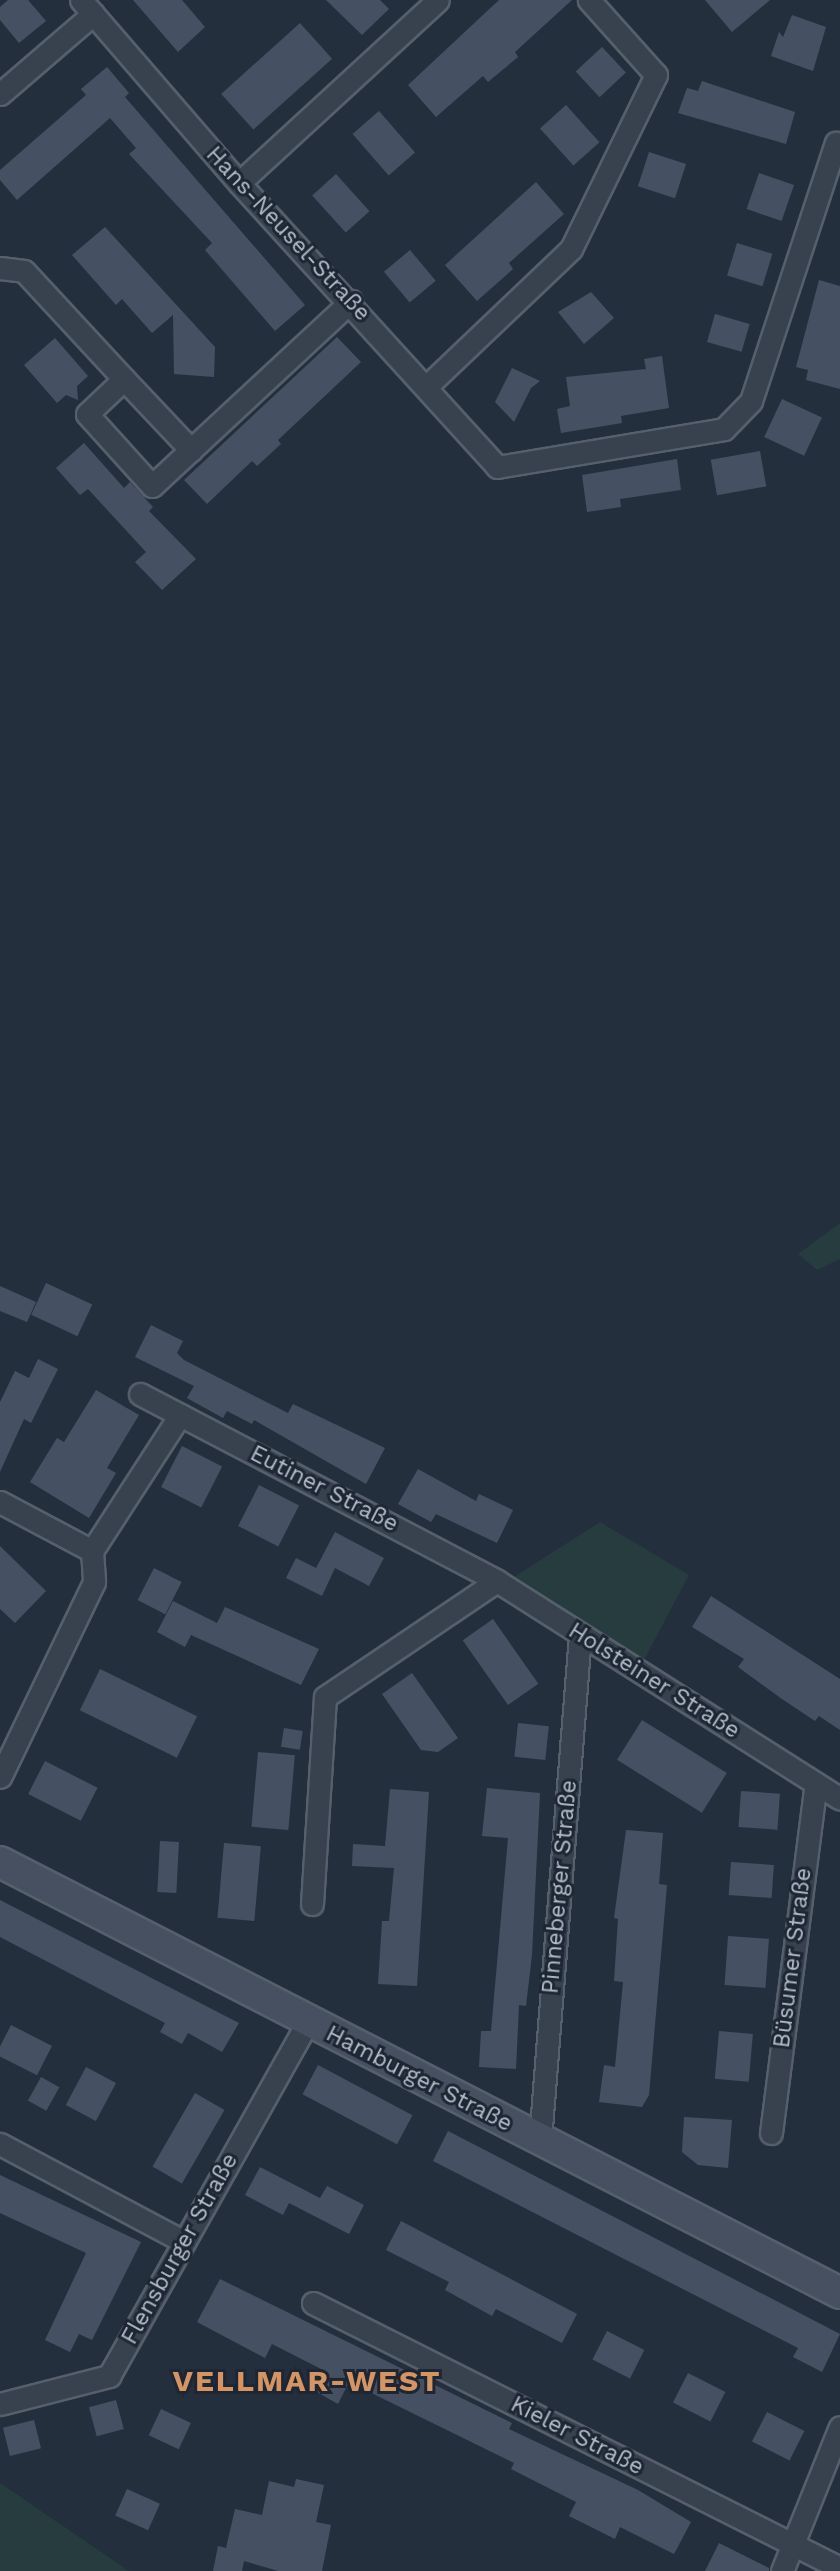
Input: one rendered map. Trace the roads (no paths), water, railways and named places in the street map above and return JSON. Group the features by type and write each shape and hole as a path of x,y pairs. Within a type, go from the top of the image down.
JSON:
{"street":[{"path":"239,183 438,0"},
{"path":"426,387 571,249 656,75 589,0"},
{"path":"0,94 87,7"},
{"name":"Hans-Neusel-Straße","path":"87,7 239,183 351,301 497,467 724,429 751,401 836,143"},
{"path":"0,268 24,271 191,450"},
{"path":"124,379 86,414 152,486 351,301"},
{"name":"Eutiner Straße","path":"140,1394 467,1564"},
{"path":"0,1777 94,1582 92,1550 180,1415"},
{"path":"0,1502 92,1550"},
{"name":"Holsteiner Straße","path":"467,1564 840,1798"},
{"path":"312,1904 325,1697 497,1581"},
{"name":"Pinneberger Straße","path":"540,2140 580,1635"},
{"name":"Büsumer Straße","path":"771,2133 816,1784"},
{"name":"Hamburger Straße","path":"0,1862 243,1984 307,2023 840,2293"},
{"name":"Flensburger Straße","path":"0,2404 109,2376 307,2023"},
{"path":"0,2144 184,2242"},
{"name":"Kieler Straße","path":"313,2303 840,2568"},
{"path":"782,2571 840,2427"}],"district":[{"name":"VELLMAR-WEST","path":"307,2381"}]}
